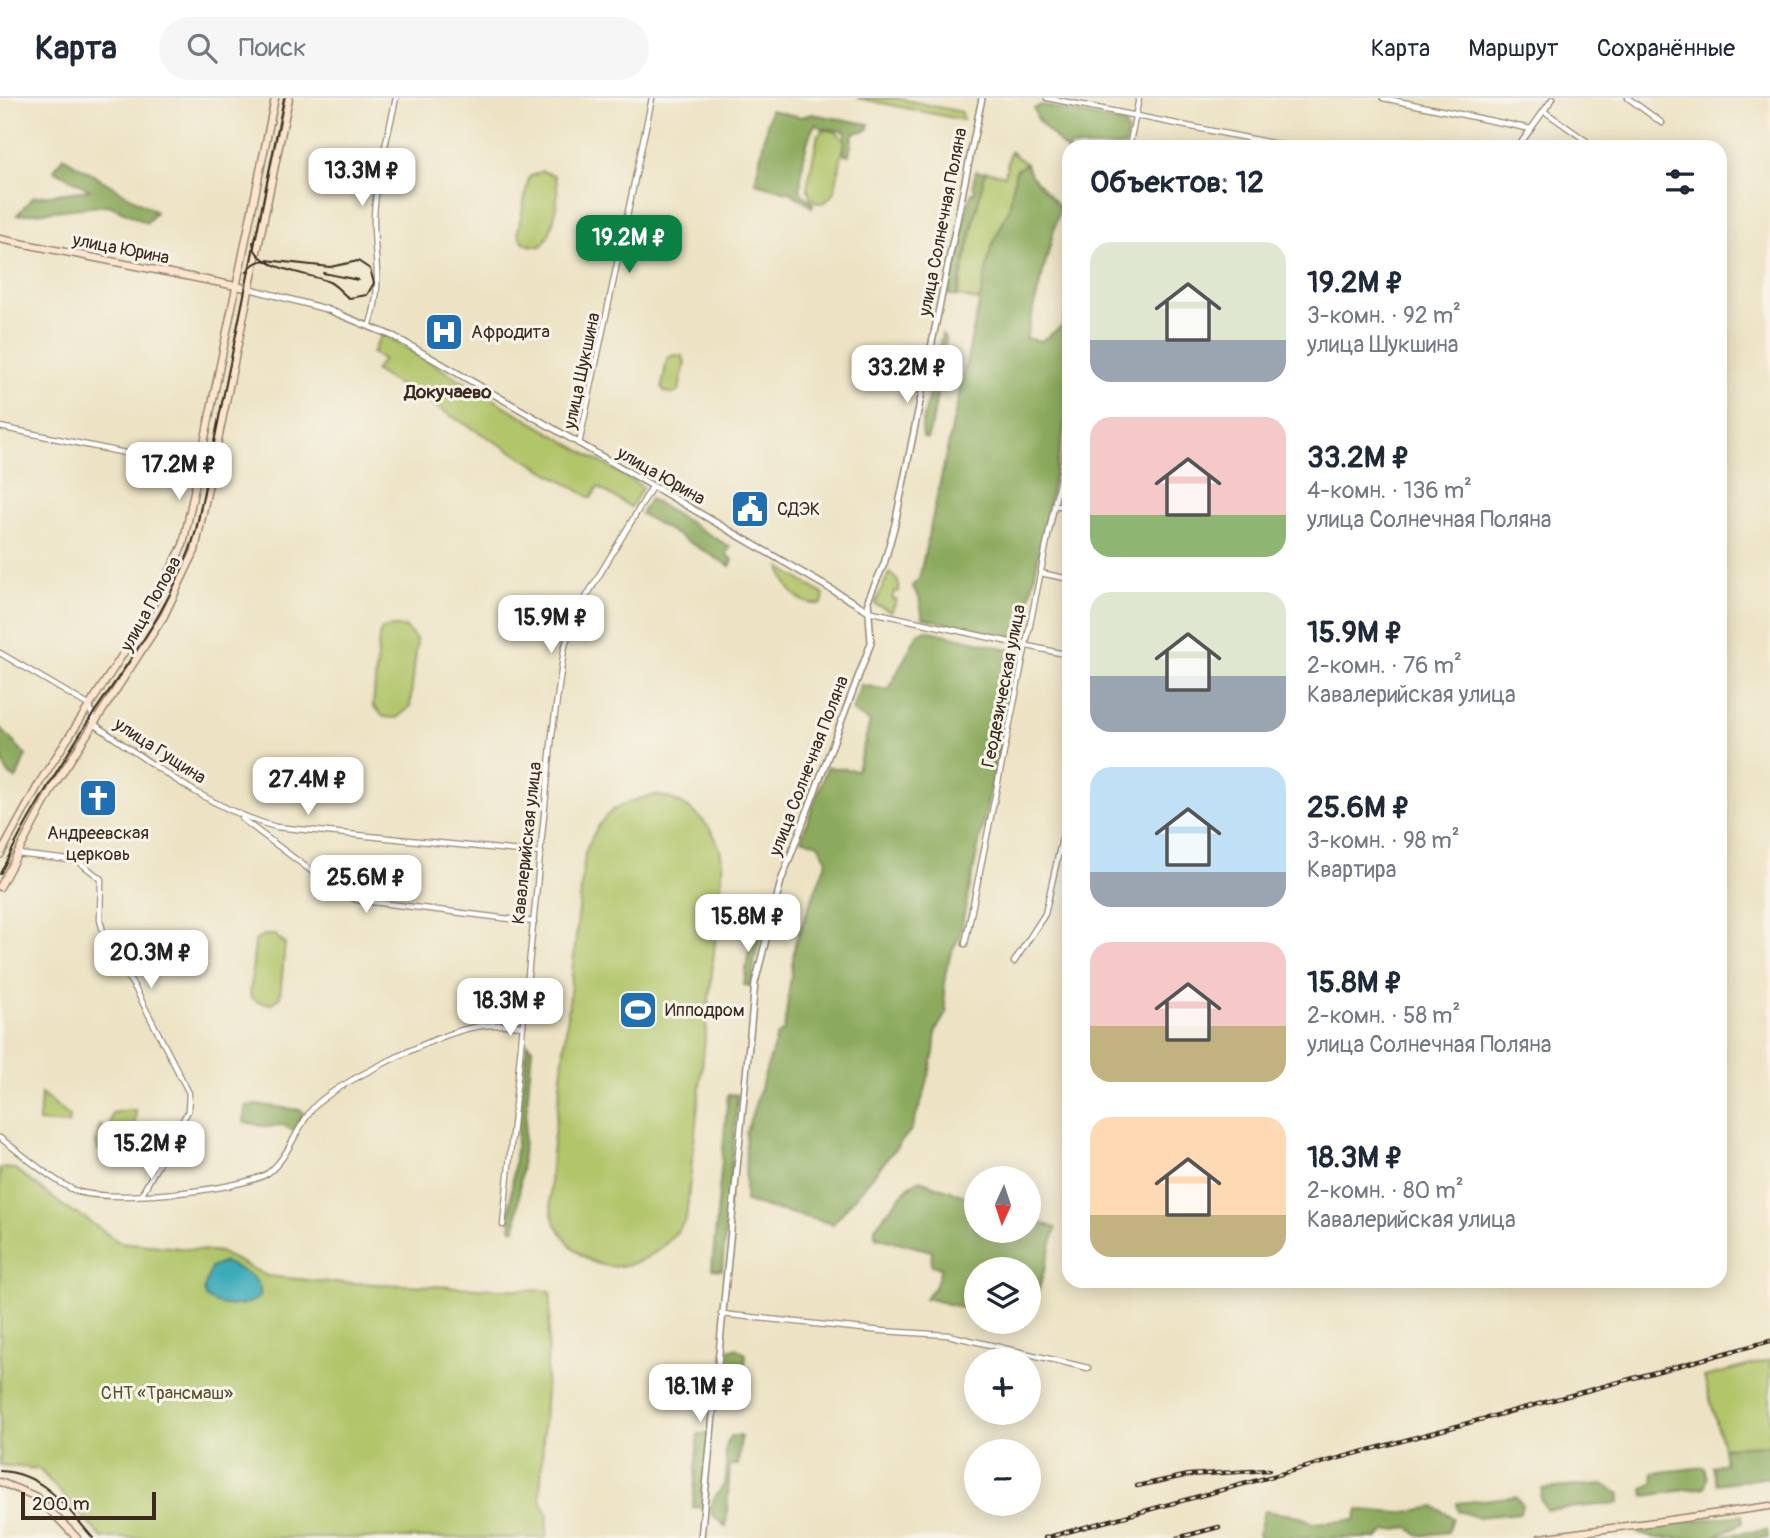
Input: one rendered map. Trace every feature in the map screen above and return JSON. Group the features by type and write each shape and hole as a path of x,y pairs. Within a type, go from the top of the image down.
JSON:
{"main road":[{"name":"улица Попова","path":"0,855 41,780 145,620 177,560 187,530 275,98"},
{"name":"улица Попова","path":"0,887 53,787 180,585 198,543 289,98"},
{"path":"263,162 277,163"},
{"name":"улица Юрина","path":"0,239 251,289"},
{"path":"0,1482 37,1497 77,1538"},
{"path":"1540,1538 1770,1506"}],"street":[{"path":"370,324 379,281 374,238 375,202 396,98"},
{"name":"улица Шукшина","path":"579,444 652,98"},
{"name":"улица Солнечная Поляна","path":"701,1538 711,1454 720,1313 741,1135 750,1011 760,960 781,881 871,643 868,600 894,533 982,98"},
{"path":"1047,98 1257,140"},
{"path":"1131,140 1139,98"},
{"path":"1383,98 1531,128"},
{"path":"1523,140 1553,98"},
{"path":"1628,98 1662,123"},
{"path":"1544,111 1585,140"},
{"name":"улица Юрина","path":"251,289 301,301 370,324 867,610 1062,653"},
{"path":"0,427 214,471"},
{"name":"Геодезическая улица","path":"965,944 1062,471"},
{"name":"Кавалерийская улица","path":"503,1225 553,727 568,633 585,599 652,487"},
{"path":"1055,505 1062,506"},
{"path":"1041,573 1062,578"},
{"path":"0,653 90,706 94,724"},
{"name":"улица Гущина","path":"94,724 180,782 236,814 276,827 541,853"},
{"path":"236,814 342,894 357,900 534,922"},
{"path":"1014,962 1045,914 1062,838"},
{"path":"16,854 78,860 101,879 100,920 107,946 135,988 189,1093 188,1111 142,1193"},
{"path":"0,1138 74,1190 92,1194 184,1194 250,1182 269,1172 279,1162 314,1107 337,1090 444,1035 500,1023 523,1026"},
{"path":"720,1313 882,1331 948,1335 1088,1368"}],"green space":[{"path":"857,98 896,98 962,112 963,120"},
{"path":"1041,105 1124,123 1128,133 1126,140 1062,140 1062,146 1038,120 1034,109"},
{"path":"770,110 801,117 812,114 869,124 868,130 853,133 849,155 844,154 845,131 822,128 816,124 812,129 802,167 801,193 813,203 812,207 791,193 755,183"},
{"path":"823,130 837,132 845,141 834,193 825,202 818,203 811,198 807,187 818,135"},
{"path":"1010,151 1026,164 1016,170 1009,209 991,248 981,301 958,296 985,171 1005,175"},
{"path":"63,157 156,212 147,223 109,205 17,215 33,197 90,190 54,170"},
{"path":"1026,164 1031,175 1060,207 1026,338 1041,341 1062,326 1062,440 1023,632 1014,638 923,618 919,597 912,586 919,579 991,248 1009,209 1016,170"},
{"path":"542,171 554,175 557,201 546,240 541,246 533,246 526,244 518,232 529,177"},
{"path":"976,171 985,173 956,297 948,294 970,196 975,191 973,184"},
{"path":"382,334 643,487 631,507 598,487 591,498 375,371 383,359 372,353"},
{"path":"942,334 946,339 932,424 927,439 923,437 922,426"},
{"path":"673,355 682,356 685,362 679,390 674,394 665,392 662,387 667,359"},
{"path":"650,499 730,547 726,555 733,560 730,566 641,514"},
{"path":"780,567 824,595 822,604 799,599 785,582"},
{"path":"889,573 896,578 899,589 899,592 894,591 892,599 897,600 891,612 875,604"},
{"path":"405,627 417,640 410,707 397,718 384,717 373,706 379,637 382,629"},
{"path":"926,630 1016,651 1018,660 959,938 945,974 947,1012 936,1030 934,1053 925,1091 911,1130 833,1224 745,1202 746,1133 777,1036 784,1030 795,943 827,860 818,844 801,839 827,767 857,770 870,722 852,711 861,685 888,690 917,635"},
{"path":"0,728 26,755 16,779 4,765"},
{"name":"Ипподром","path":"656,795 690,809 708,826 720,849 722,878 686,1219 662,1247 647,1257 632,1264 615,1266 599,1264 583,1256 568,1242 556,1225 550,1199 552,1151 585,853 597,828 611,812 629,802"},
{"path":"761,909 769,912 756,952 751,986 744,985 749,950"},
{"path":"264,935 275,935 285,944 280,997 272,1004 258,1002 250,996 255,941"},
{"path":"527,1043 532,1048 516,1229 512,1229 509,1216"},
{"path":"41,1094 69,1116 68,1124 39,1122"},
{"path":"728,1094 738,1095 722,1270 712,1269"},
{"path":"246,1106 300,1110 304,1113 293,1131 283,1125 268,1127 244,1122"},
{"path":"136,1110 133,1143 110,1125 112,1113"},
{"path":"100,1125 133,1151 98,1150 96,1142"},
{"name":"СНТ «Трансмаш»","path":"0,1168 15,1169 74,1214 76,1212 119,1242 220,1252 267,1276 328,1282 551,1291 540,1498 548,1515 546,1538 102,1538 39,1469 0,1465"},
{"path":"919,1180 964,1196 964,1243 1041,1243 1041,1223 1056,1228 1041,1282 1041,1257 964,1257 964,1308 925,1298 935,1287 941,1268 931,1265 932,1251 875,1237 875,1227"},
{"path":"736,1348 746,1354 740,1407 720,1401 724,1351"},
{"path":"1770,1360 1770,1445 1723,1447 1704,1377"},
{"path":"704,1364 714,1370 711,1400 698,1396 697,1366"},
{"path":"698,1434 709,1434 703,1508 693,1507"},
{"path":"731,1436 741,1436 738,1465 730,1465 726,1527 711,1513 714,1499 725,1482 726,1447"},
{"path":"1770,1445 1770,1477 1717,1484 1712,1466 1725,1463 1723,1447"},
{"path":"1704,1467 1707,1478 1705,1487 1644,1496 1643,1488 1654,1483 1653,1473"},
{"path":"1603,1484 1620,1494 1619,1503 1546,1510 1541,1499 1542,1489"},
{"path":"1516,1496 1522,1505 1520,1513 1477,1517 1458,1511 1457,1503"},
{"path":"1435,1507 1453,1518 1448,1532 1419,1536 1410,1528 1385,1531 1378,1538 1260,1538 1258,1535 1264,1511 1300,1516 1313,1523 1355,1520 1358,1510 1400,1513"},
{"path":"1742,1515 1743,1523 1715,1536 1767,1530 1768,1538 1653,1538 1637,1533 1637,1527"}],"water":[{"path":"224,1262 254,1279 260,1290 260,1297 233,1306 218,1304 206,1297 204,1289 211,1268"}],"tram line":[{"path":"0,874 55,775 151,628 187,557 196,531 284,98"},
{"path":"247,272 255,263 263,260 266,260 330,267 358,261 370,269 374,283 367,295 349,298 330,282 272,264 262,258 253,242"},
{"path":"323,273 358,280"},
{"path":"0,1471 16,1473 42,1485 93,1538"}],"railway":[{"path":"1045,1538 1770,1341"},
{"path":"1137,1486 1189,1475 1269,1470"},
{"path":"1177,1538 1219,1527"}],"place":[{"name":"Афродита","path":"444,332"},
{"name":"СДЭК","path":"750,509"},
{"name":"Андреевская церковь","path":"98,798"},
{"name":"Ипподром","path":"638,1010"}],"district":[{"name":"Докучаево","path":"448,392"}]}
